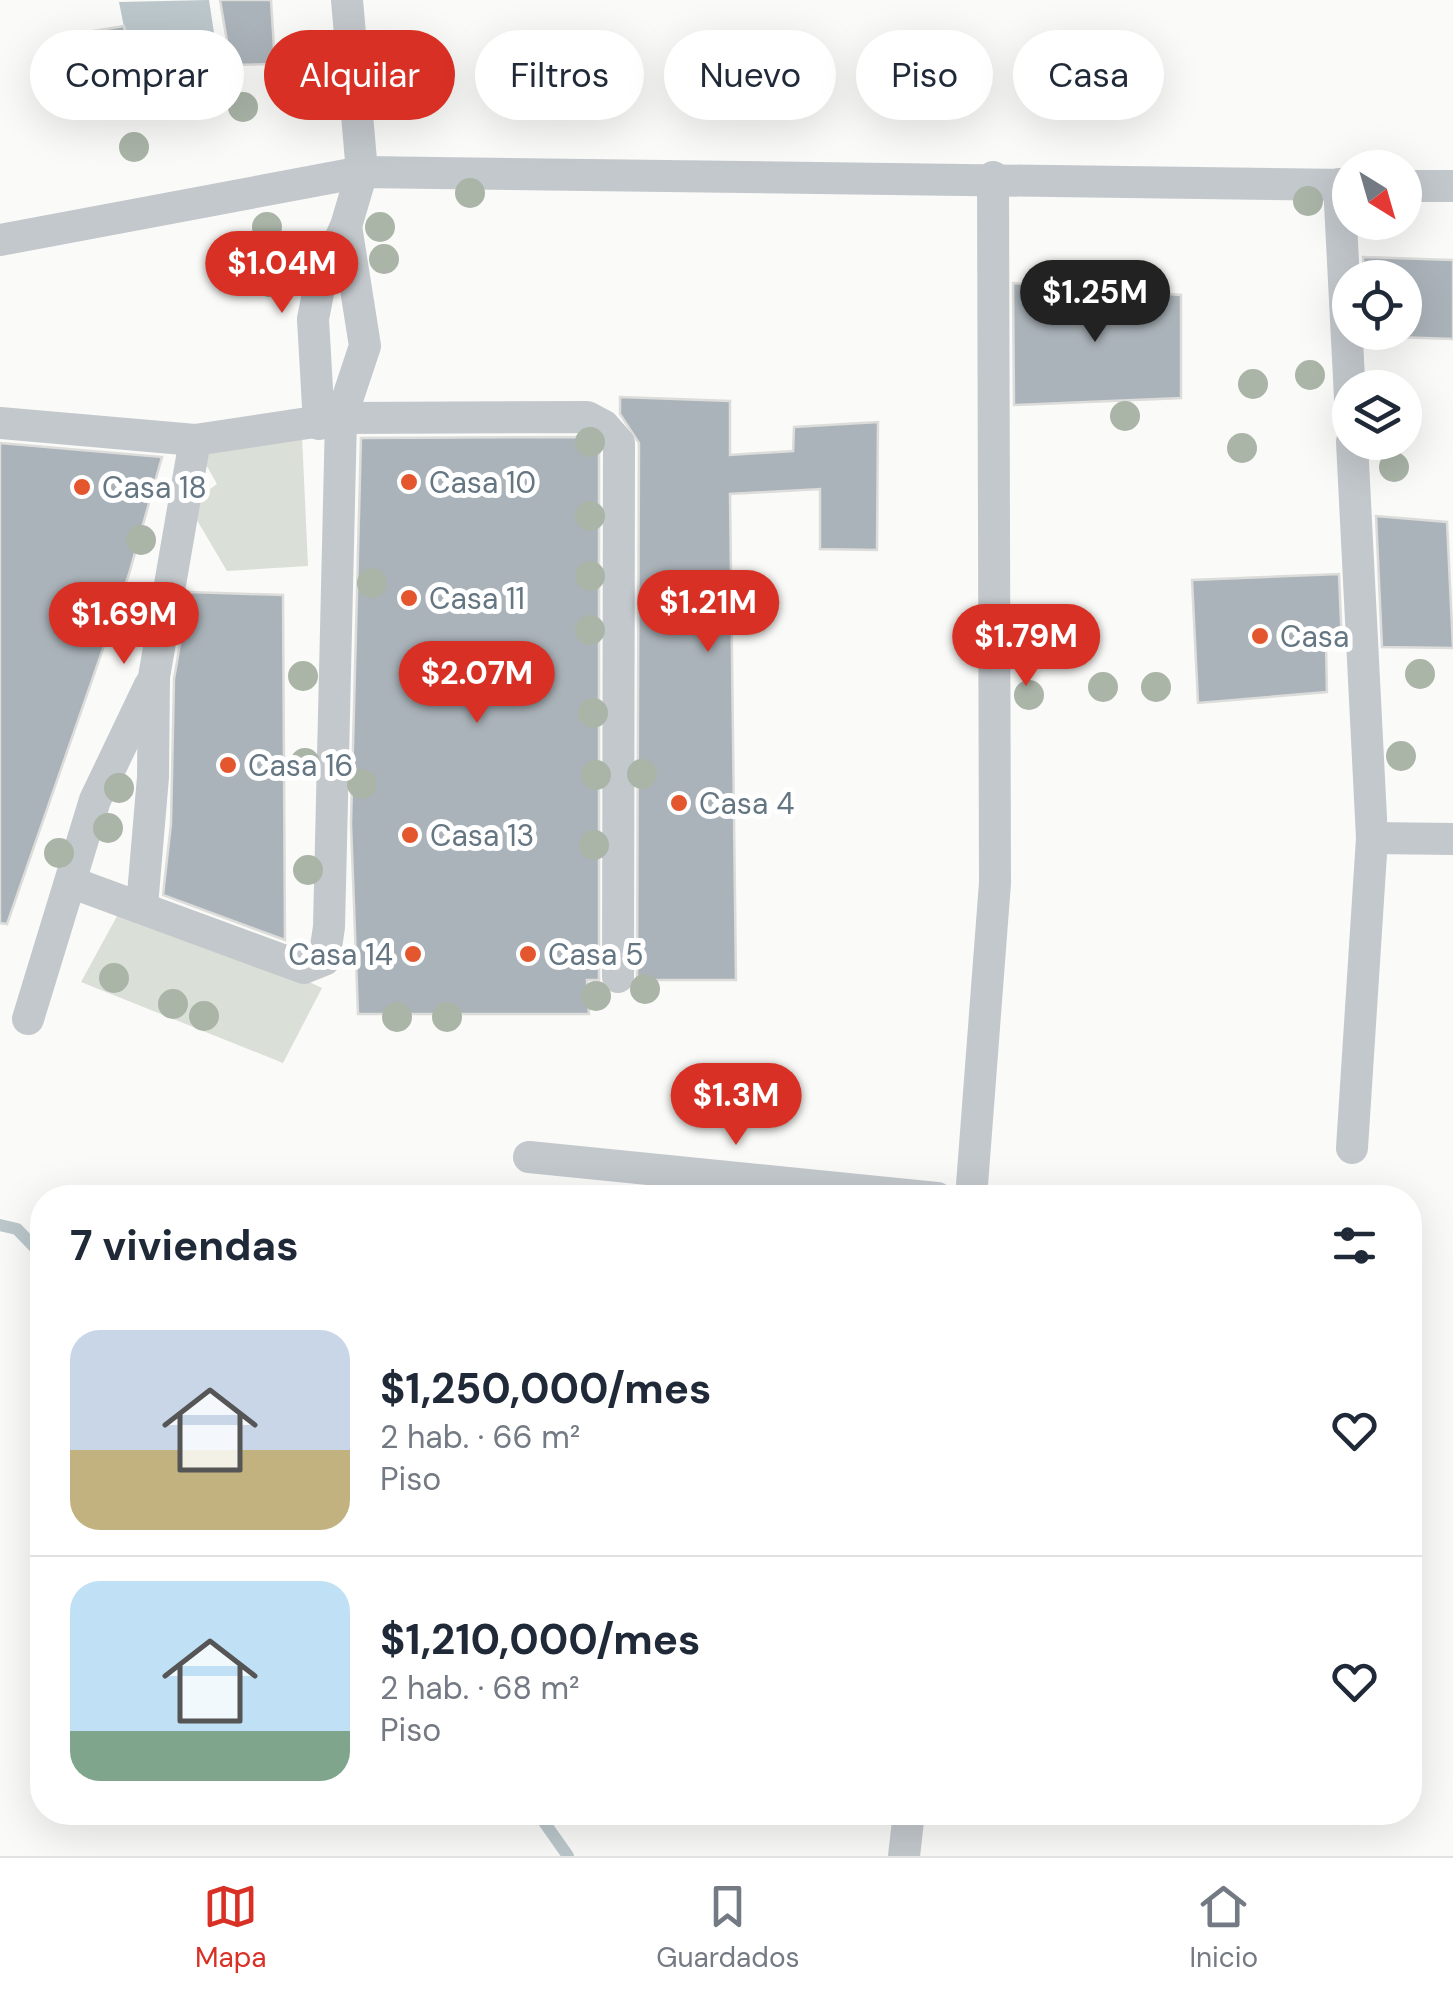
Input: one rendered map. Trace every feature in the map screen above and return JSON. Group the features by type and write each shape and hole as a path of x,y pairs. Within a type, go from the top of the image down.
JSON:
{"street":[{"path":"72,884 142,906 209,936 304,968 324,960 329,928 330,421 313,319 320,283 346,226 362,172 348,0"},
{"path":"0,240 362,172 1332,184"},
{"path":"971,1185 995,883 993,177"},
{"path":"1422,186 1453,186"},
{"path":"330,421 365,346 346,226"},
{"path":"1346,240 1349,370"},
{"path":"0,423 195,440 330,421 587,417 604,426 618,443 618,977"},
{"path":"142,906 153,777 154,676 195,440"},
{"path":"1352,1148 1372,838 1353,460"},
{"path":"28,1019 95,800 154,676"},
{"path":"1372,838 1453,840"},
{"path":"528,1157 807,1185"},
{"path":"904,1856 908,1825"}],"shaded area":[{"path":"209,0 214,30 125,30 119,2"},
{"path":"302,436 308,566 227,571 188,505 217,484 200,454"},
{"path":"128,896 322,988 283,1063 81,982"}],"building":[{"path":"220,0 271,0 273,30 264,30 264,64 244,65 244,30 225,30"},
{"path":"1363,257 1453,260 1453,339 1422,338 1422,260"},
{"path":"1013,283 1181,295 1181,398 1014,405"},
{"path":"620,397 730,401 730,455 793,451 794,427 878,422 877,550 820,549 820,489 730,494 736,980 637,980 639,443 620,414"},
{"path":"582,437 599,451 599,980 587,980 589,1014 358,1014 351,824 361,438"},
{"path":"0,443 162,457 129,574 7,924 0,923"},
{"name":"Casa","path":"1376,516 1447,522 1453,648 1382,647"},
{"name":"Casa","path":"1339,574 1342,646 1326,646 1327,692 1198,703 1192,580"},
{"path":"189,592 283,595 285,940 163,895 171,824 174,679"}],"waterway":[{"path":"0,1225 17,1229 30,1243"},
{"path":"546,1825 568,1856"}],"place":[{"name":"Casa 10","path":"409,482"},
{"name":"Casa 18","path":"82,487"},
{"name":"Casa 11","path":"409,598"},
{"name":"Casa","path":"1260,636"},
{"name":"Casa 16","path":"228,765"},
{"name":"Casa 4","path":"679,803"},
{"name":"Casa 13","path":"410,835"},
{"name":"Casa 14","path":"413,954"},
{"name":"Casa 5","path":"528,954"}]}
